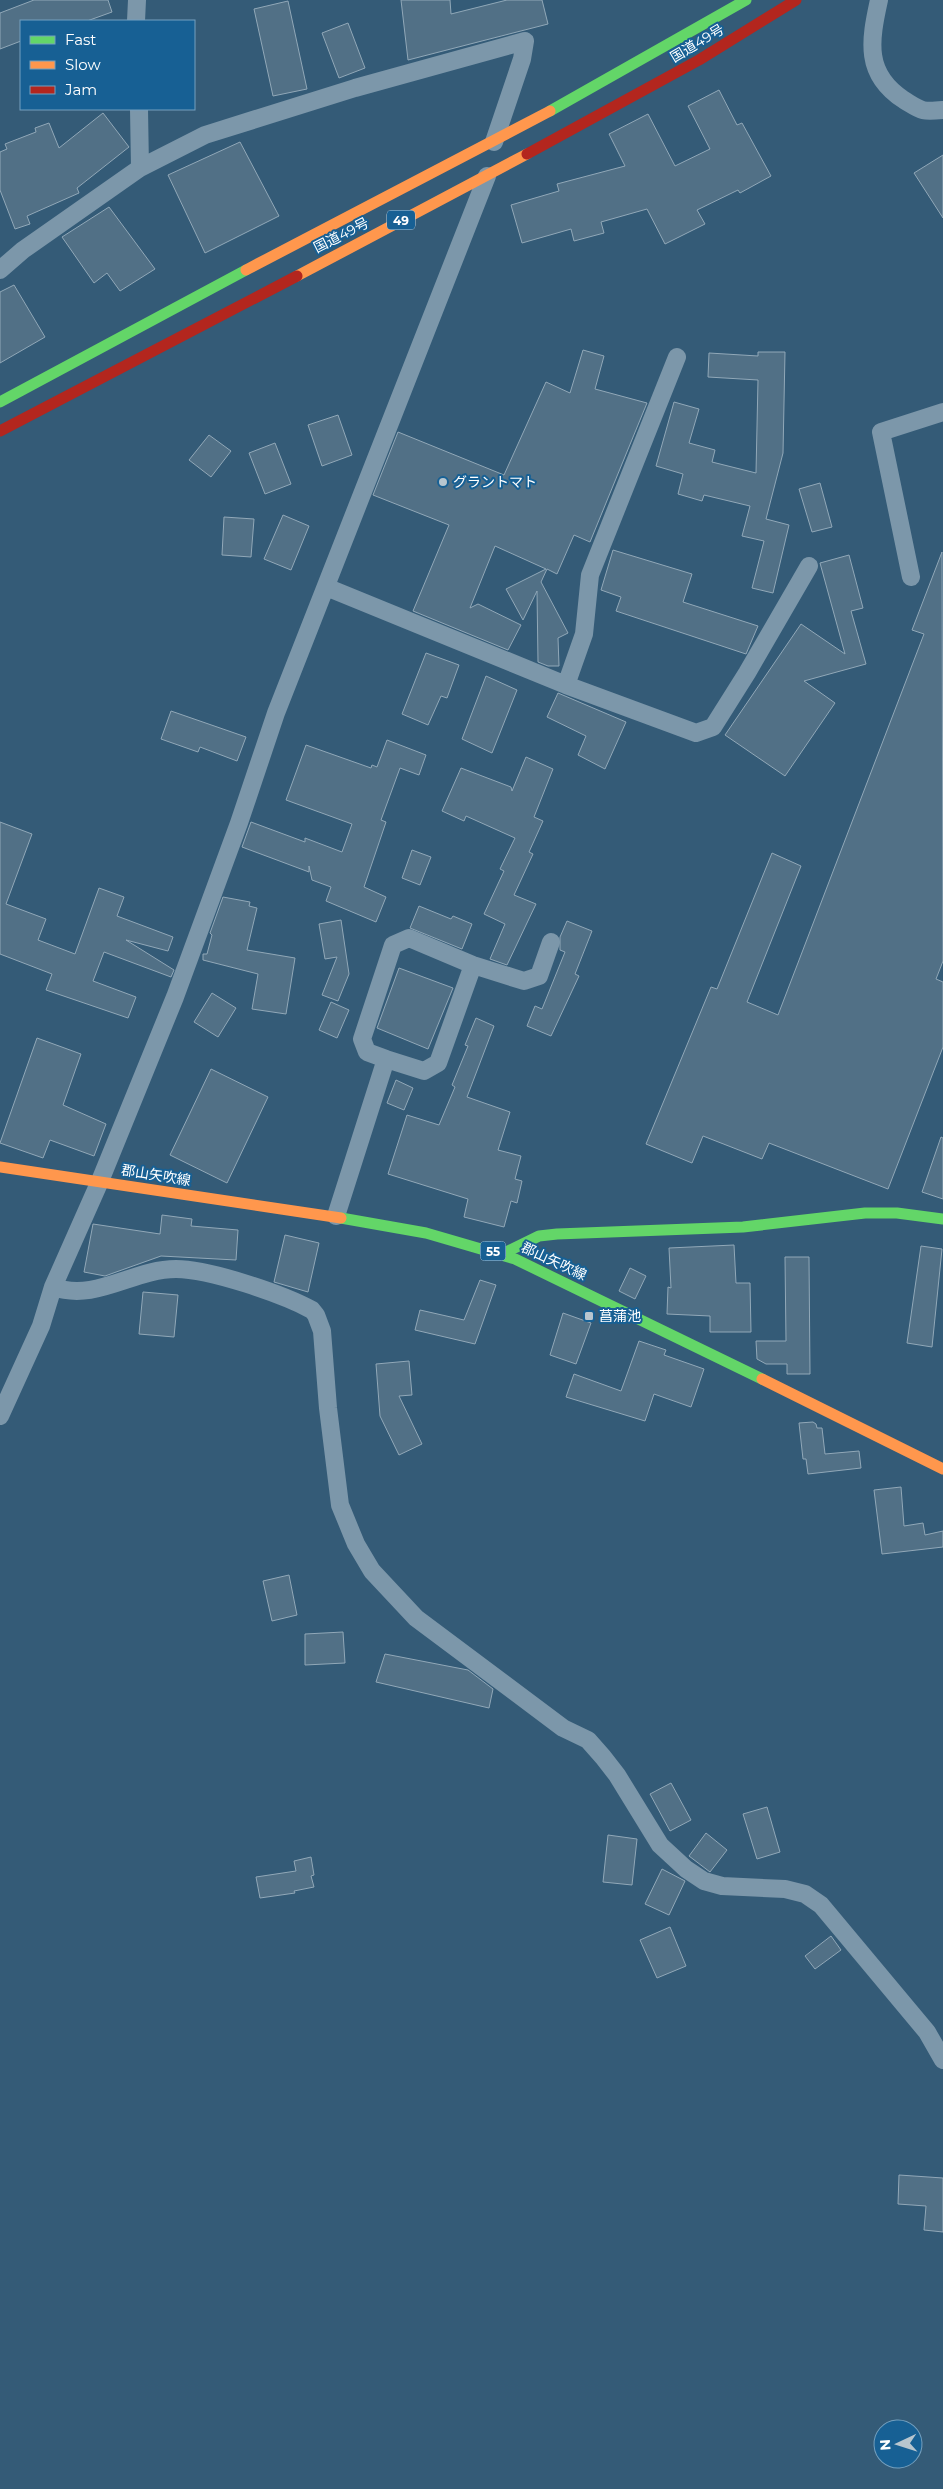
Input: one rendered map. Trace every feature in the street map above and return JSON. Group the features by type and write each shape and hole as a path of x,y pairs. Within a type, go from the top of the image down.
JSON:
{"main road":[{"name":"国道49号","path":"0,402 281,252 494,142 619,74 746,0"},
{"name":"国道49号","path":"0,431 487,176 699,60 796,0"},
{"name":"郡山矢吹線","path":"0,1167 208,1199 336,1216 437,1235 502,1254 550,1275 943,1469"},
{"path":"502,1254 539,1236 557,1234 762,1226 865,1213 897,1213 943,1218"}],"street":[{"path":"136,20 137,0"},
{"path":"878,0 873,28 872,57 878,74 889,90 923,112 943,110"},
{"path":"0,270 23,250 140,168 205,135 355,88 525,41 522,59 494,142"},
{"path":"139,110 140,168"},
{"path":"0,1416 41,1326 53,1287 100,1181 204,920 276,713 487,176"},
{"path":"566,685 584,634 590,575 677,357"},
{"path":"911,577 881,432 943,412"},
{"path":"326,587 566,685 696,733 713,727 747,673 809,566"},
{"path":"473,965 438,1063 424,1071 367,1052 362,1039 393,945 408,938 473,965 524,982 539,976 551,942"},
{"path":"336,1216 386,1059"},
{"path":"53,1287 65,1291 100,1290 142,1275 176,1269 208,1274 275,1294 312,1310 322,1331 328,1408 340,1505 356,1544 372,1571 416,1618 563,1728 588,1740 617,1775 660,1845 686,1869 704,1881 722,1886 785,1888 805,1894 821,1905 927,2032 943,2060"}],"building":[{"path":"34,0 108,0 112,12 90,20 20,20 20,41 0,49 0,13"},
{"path":"401,0 450,0 451,14 507,0 542,0 548,24 408,60"},
{"path":"288,1 307,89 273,96 254,9"},
{"path":"348,23 365,68 339,78 322,33"},
{"path":"719,90 737,125 742,123 771,176 740,193 738,190 697,210 705,224 665,244 647,209 601,222 604,233 574,241 571,229 522,243 511,205 559,191 557,184 625,166 609,134 648,114 675,166 710,149 688,106"},
{"path":"103,113 129,147 77,188 79,193 27,216 30,224 15,229 0,190 0,152 7,149 5,144 36,132 35,128 49,123 59,148"},
{"path":"240,142 279,216 205,253 168,175"},
{"path":"943,155 943,218 914,173"},
{"path":"109,207 155,269 120,291 107,273 94,283 62,237"},
{"path":"14,285 45,337 0,363 0,292"},
{"path":"583,350 604,356 595,389 647,403 590,542 574,535 557,574 547,569 541,582 568,633 558,638 559,666 548,666 538,662 537,591 523,620 506,589 546,569 495,546 470,608 478,604 521,625 508,650 413,611 449,525 373,495 398,432 504,475 546,382 570,393"},
{"path":"758,352 785,352 783,453 766,519 789,525 773,593 752,588 764,541 742,536 750,506 704,495 702,501 678,494 683,474 656,466 674,402 699,409 689,443 715,450 712,462 756,473 758,380 708,377 709,353 758,356"},
{"path":"338,415 352,455 322,466 308,425"},
{"path":"209,435 231,451 211,477 189,460"},
{"path":"275,443 291,484 265,494 249,453"},
{"path":"820,483 832,527 812,532 799,489"},
{"path":"283,515 309,526 291,570 264,559"},
{"path":"224,517 254,519 251,557 222,555"},
{"path":"613,550 692,574 683,602 758,626 746,654 616,611 621,597 601,590"},
{"path":"942,552 943,961 936,979 943,982 943,1047 888,1189 769,1143 762,1159 703,1136 692,1163 646,1144 711,987 717,989 772,853 801,866 747,1002 778,1015 924,634 912,630"},
{"path":"849,555 863,608 851,611 866,664 804,681 835,703 785,776 725,735 801,624 845,654 820,563"},
{"path":"426,653 459,665 447,698 441,696 428,725 402,714"},
{"path":"486,676 517,690 492,753 462,739"},
{"path":"558,693 626,722 605,769 578,755 586,736 547,717"},
{"path":"171,711 246,737 237,761 200,747 198,752 161,739"},
{"path":"387,740 426,755 419,775 400,768 381,820 386,822 364,887 386,897 376,922 326,901 331,887 312,880 309,866 309,872 242,847 251,822 305,842 305,838 342,852 352,824 286,800 306,745 371,768 372,765 377,767"},
{"path":"526,757 553,769 534,817 543,821 529,852 533,854 514,895 536,904 507,965 490,959 505,924 484,914 504,871 500,869 515,838 466,816 464,821 442,811 461,768 511,787 512,791"},
{"path":"0,822 32,834 6,904 46,919 38,940 75,954 99,888 124,897 117,916 173,937 168,951 126,940 174,970 171,977 104,952 93,981 136,997 128,1018 46,990 52,974 0,954"},
{"path":"412,850 431,857 420,885 402,878"},
{"path":"223,897 250,902 249,906 257,908 247,950 295,958 286,1014 252,1009 258,974 203,960 203,954 207,954 212,935 210,933"},
{"path":"419,906 451,919 453,916 472,924 462,949 410,928"},
{"path":"341,920 349,974 338,1001 322,995 337,957 325,959 319,924"},
{"path":"567,921 592,931 575,974 579,976 551,1036 527,1026 535,1006 542,1009 565,952 560,950 560,937"},
{"path":"399,968 453,988 428,1049 377,1028"},
{"path":"212,993 236,1008 218,1037 194,1022"},
{"path":"331,1002 349,1010 337,1038 319,1030"},
{"path":"476,1018 494,1026 467,1097 510,1112 498,1150 521,1156 515,1179 522,1181 517,1203 511,1201 504,1227 464,1217 468,1199 388,1174 407,1115 439,1125 455,1087 452,1085 468,1046 465,1045"},
{"path":"37,1038 81,1054 63,1105 106,1124 94,1156 50,1140 43,1158 0,1143"},
{"path":"211,1069 268,1097 227,1183 170,1155"},
{"path":"396,1080 413,1088 404,1110 387,1103"},
{"path":"941,1137 943,1138 943,1199 922,1192"},
{"path":"162,1215 192,1219 191,1226 238,1230 236,1260 161,1256 105,1276 84,1272 93,1224 160,1234"},
{"path":"285,1235 319,1243 308,1292 274,1282"},
{"path":"734,1245 736,1283 750,1283 751,1332 710,1332 710,1316 667,1314 668,1287 671,1288 669,1248"},
{"path":"921,1246 942,1249 932,1347 907,1343"},
{"path":"785,1257 809,1257 810,1374 787,1374 787,1364 766,1364 757,1359 756,1341 786,1341"},
{"path":"630,1268 646,1276 635,1299 619,1291"},
{"path":"480,1280 496,1285 475,1344 415,1330 420,1310 464,1320"},
{"path":"143,1292 178,1295 174,1337 139,1334"},
{"path":"563,1313 591,1323 576,1364 550,1355"},
{"path":"639,1341 666,1350 664,1355 704,1369 691,1407 654,1394 645,1421 566,1397 574,1374 621,1391"},
{"path":"409,1361 412,1395 399,1396 422,1444 399,1455 380,1416 376,1364"},
{"path":"813,1422 817,1428 822,1428 825,1454 859,1451 861,1468 808,1474 806,1459 803,1459 799,1423"},
{"path":"901,1487 904,1526 923,1523 925,1535 943,1531 943,1547 882,1554 874,1490"},
{"path":"289,1575 297,1615 272,1621 263,1581"},
{"path":"343,1632 345,1663 305,1665 305,1634"},
{"path":"385,1654 468,1670 493,1689 489,1708 376,1682"},
{"path":"671,1783 691,1820 670,1831 650,1794"},
{"path":"767,1807 780,1852 757,1859 743,1814"},
{"path":"706,1833 727,1850 710,1872 689,1856"},
{"path":"608,1835 637,1839 632,1885 603,1882"},
{"path":"311,1857 314,1875 311,1876 314,1887 294,1891 295,1893 260,1898 256,1877 296,1871 294,1861"},
{"path":"662,1869 685,1881 669,1915 645,1904"},
{"path":"670,1927 686,1966 657,1978 640,1940"},
{"path":"831,1936 841,1950 815,1969 805,1956"},
{"path":"899,2175 943,2178 943,2232 924,2230 926,2206 898,2204"}],"traffic: fast":[{"path":"550,111 746,0"},
{"path":"0,402 246,270"},
{"path":"502,1254 539,1236 557,1234 743,1227 865,1213 897,1213 943,1219"},
{"path":"341,1218 426,1233 515,1259 762,1379"}],"traffic: slow":[{"path":"246,270 550,111"},
{"path":"297,276 527,154"},
{"path":"0,1167 341,1218"},
{"path":"762,1379 943,1469"}],"traffic: jam":[{"path":"527,154 699,60 796,0"},
{"path":"0,431 297,276"}],"place":[{"name":"グラントマト","path":"443,482"},
{"name":"菖蒲池","path":"589,1316"}]}
